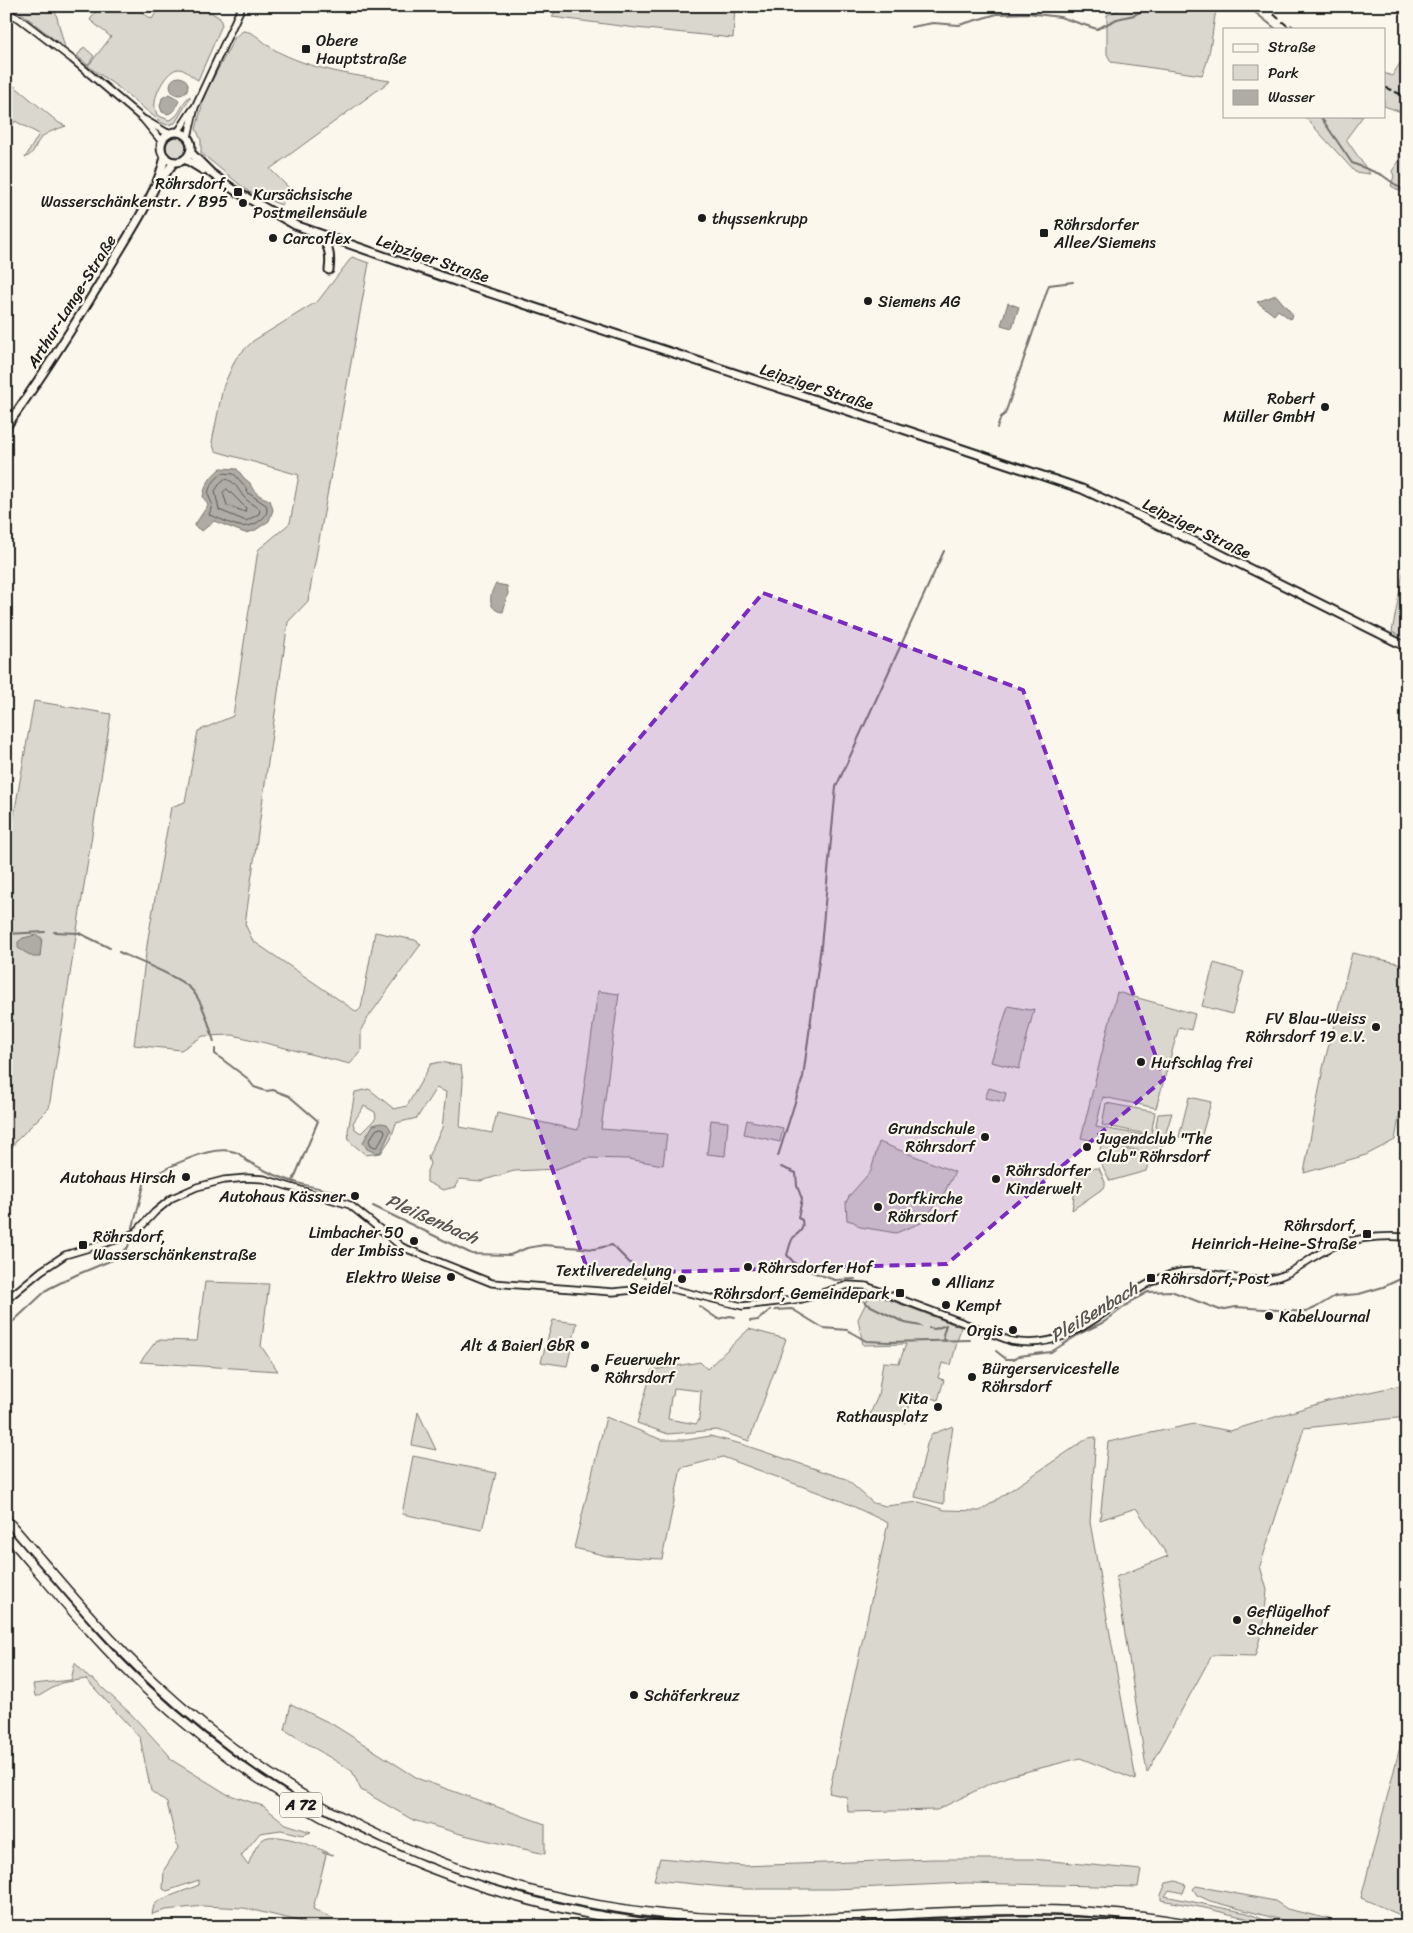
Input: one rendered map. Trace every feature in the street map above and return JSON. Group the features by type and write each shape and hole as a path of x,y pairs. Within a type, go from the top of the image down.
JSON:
{"highway":[{"name":"A 72","path":"6,1519 131,1660 197,1720 246,1758 321,1806 355,1824 416,1853 474,1874 548,1896 632,1912 693,1918 782,1920 985,1910 1041,1910 1082,1911 1139,1916 1207,1927"},
{"name":"A 72","path":"6,1534 80,1619 154,1696 189,1727 247,1771 318,1816 391,1853 484,1888 591,1915 681,1927"},
{"path":"863,1927 986,1920 1059,1920 1146,1927"},
{"path":"1095,1922 1109,1927"}],"main road":[{"path":"178,132 188,137 191,144 191,153 185,160 174,162 165,157 161,150 162,142 169,134 178,132"},
{"name":"Leipziger Straße","path":"191,153 211,173"},
{"name":"Arthur-Lange-Straße","path":"155,187 165,157"},
{"name":"Leipziger Straße","path":"185,160 211,173 261,207 295,225 316,233 481,290 1082,489 1170,530 1407,647"},
{"name":"Arthur-Lange-Straße","path":"6,427 82,312 155,187 174,162"},
{"path":"316,233 327,245 329,251 329,270"}],"street":[{"path":"178,132 195,107 242,6"},
{"path":"6,12 20,19 68,55 143,119 162,142"},
{"path":"188,137 195,107"},
{"path":"143,119 169,134"},
{"path":"6,1300 41,1271 65,1255 126,1237 136,1232 164,1204 184,1192 224,1180 255,1178 350,1205 402,1247 492,1283 613,1292 664,1287 742,1306 795,1301 840,1286 866,1286 1011,1341 1037,1344 1063,1336 1082,1327 1149,1283 1173,1274 1200,1272 1246,1280 1264,1280 1290,1272 1321,1252 1337,1245 1375,1237 1407,1237"}],"highlighted area":[{"path":"763,593 1023,690 1164,1079 947,1264 589,1274 471,936"}],"green space":[{"path":"9,6 54,6 65,48 20,12"},
{"path":"93,6 132,6 152,19 160,6 201,6 220,18 222,25 198,80 184,70 178,69 170,73 159,88 155,105 157,115 169,120 179,113 190,96 175,123 167,125 162,123 88,66 111,37 90,20 96,11 92,9"},
{"path":"559,6 735,6 733,38 552,17"},
{"path":"1126,6 1224,6 1216,10 1209,52 1202,75 1111,62 1107,54 1107,15"},
{"path":"243,31 252,33 288,57 316,67 390,81 270,169 291,190 281,205 249,192 201,153 201,140 196,129 205,94 235,37"},
{"path":"84,47 94,56 88,65 77,56"},
{"path":"1407,52 1407,114 1386,107 1386,74 1392,76"},
{"path":"6,79 59,123 66,126 52,131 43,137 33,152 25,158 39,134 15,121 6,137"},
{"path":"1306,118 1362,118 1346,139 1370,174 1355,172"},
{"path":"177,136 185,139 188,147 185,155 177,158 169,155 166,147 169,139"},
{"path":"1407,145 1407,195 1391,186 1394,176 1392,171 1399,161 1399,154"},
{"path":"352,257 369,263 308,601 288,622 245,924 253,941 357,1012 361,1008 375,932 415,940 421,944 365,1022 361,1030 361,1051 350,1064 233,1035 203,1036 181,1050 134,1045 148,938 171,807 185,802 198,731 233,716 258,550 290,523 299,475 215,451 212,442 223,387 236,358 253,341 318,301"},
{"path":"1407,552 1407,639 1392,632"},
{"path":"34,701 111,714 49,1108 17,1140 6,1156 6,861"},
{"path":"1352,953 1407,965 1407,1072 1395,1140 1366,1155 1304,1173 1323,1068"},
{"path":"1214,963 1244,972 1232,1014 1202,1006"},
{"path":"598,991 619,994 601,1129 667,1134 663,1165 628,1159 587,1158 556,1169 514,1171 481,1181 459,1179 455,1187 443,1190 427,1182 427,1171 430,1164 428,1157 442,1128 446,1092 436,1088 417,1118 396,1123 391,1138 381,1153 366,1155 349,1141 348,1131 355,1092 369,1089 394,1109 407,1106 431,1064 440,1062 461,1066 463,1081 460,1127 492,1133 497,1113 578,1130","holes":["364,1106 375,1112 376,1118 361,1133 355,1129 353,1123"]},
{"path":"1117,992 1195,1014 1191,1030 1179,1027 1156,1108 1103,1097 1096,1127 1154,1137 1158,1114 1172,1113 1159,1155 1081,1138"},
{"path":"1008,1006 1029,1010 1034,1009 1019,1069 991,1062"},
{"path":"989,1088 1006,1093 1004,1102 985,1098"},
{"path":"1189,1097 1211,1102 1200,1142 1179,1137"},
{"path":"1106,1103 1155,1112 1151,1135 1102,1125"},
{"path":"711,1120 728,1122 725,1156 707,1154"},
{"path":"747,1120 783,1128 780,1142 744,1134"},
{"path":"879,1142 955,1172 942,1197 921,1223 896,1233 860,1227 854,1222 847,1220 846,1202 871,1171"},
{"path":"1101,1144 1151,1155 1146,1171 1110,1181 1099,1159"},
{"path":"1099,1168 1105,1182 1105,1187 1072,1210 1078,1169"},
{"path":"205,1282 269,1284 261,1346 278,1371 140,1362 157,1340 197,1341"},
{"path":"871,1293 961,1327 951,1365 942,1363 938,1378 944,1380 938,1400 918,1395 911,1400 905,1423 870,1414 878,1396 883,1362 899,1363 906,1344 863,1345 858,1319"},
{"path":"553,1320 577,1323 567,1366 541,1362"},
{"path":"749,1329 786,1339 749,1441 717,1430 668,1434 637,1423 652,1370 700,1362 707,1369","holes":["674,1388 701,1391 699,1420 696,1424 668,1419"]},
{"path":"1407,1384 1407,1417 1304,1428 1260,1566 1267,1590 1264,1623 1255,1656 1212,1655 1147,1773 1116,1577 1168,1556 1136,1508 1100,1520 1108,1442 1194,1424 1230,1431 1327,1401"},
{"path":"418,1412 436,1450 412,1445"},
{"path":"606,1417 662,1440 687,1440 710,1436 741,1444 846,1479 873,1503 886,1506 919,1502 945,1510 980,1511 1088,1438 1096,1437 1090,1522 1136,1780 1080,1758 1009,1776 937,1810 848,1812 847,1797 829,1793 888,1523 844,1502 723,1457 681,1468 662,1559 607,1556 574,1548"},
{"path":"953,1426 944,1490 944,1504 915,1497 927,1444 932,1434"},
{"path":"413,1456 496,1473 482,1530 402,1514"},
{"path":"75,1663 90,1679 93,1679 132,1715 169,1755 170,1759 227,1794 263,1806 286,1824 311,1832 303,1835 281,1830 260,1833 241,1856 248,1865 259,1843 265,1838 271,1837 289,1839 333,1855 322,1852 326,1855 313,1909 346,1927 309,1927 299,1921 244,1908 203,1906 166,1910 152,1914 154,1905 160,1900 199,1885 199,1880 167,1891 163,1889 164,1870 178,1848 167,1803 151,1791 140,1738 86,1679 61,1683 39,1696 35,1696 33,1684 71,1680"},
{"path":"291,1704 332,1724 419,1779 545,1824 545,1854 464,1835 413,1820 361,1790 352,1771 285,1730"},
{"path":"1407,1720 1407,1918 1361,1898"},
{"path":"660,1858 743,1866 933,1859 1033,1859 1141,1870 1138,1887 967,1883 834,1889 744,1889 654,1880"},
{"path":"1176,1881 1186,1885 1183,1893 1169,1890 1165,1896 1247,1913 1282,1927 1205,1908 1161,1900 1166,1883"},
{"path":"1196,1886 1275,1901 1287,1909 1329,1919 1333,1927 1308,1927 1210,1901 1197,1895 1193,1889"}],"water":[{"path":"175,77 183,77 188,82 186,93 175,95 170,90 170,82"},
{"path":"169,94 179,101 174,111 168,114 162,112 160,106 162,98"},
{"path":"1276,295 1293,315 1290,319 1278,310 1274,315 1257,302"},
{"path":"1008,303 1019,307 1012,328 1001,325"},
{"path":"221,468 237,469 250,483 255,492 270,500 273,510 269,521 254,531 245,533 214,521 202,531 194,526 208,505 203,497 207,484 211,477"},
{"path":"496,584 507,586 508,593 503,612 494,609 491,602 493,588"},
{"path":"36,935 42,938 40,957 33,957 18,948 18,942 23,938"},
{"path":"387,1124 391,1130 381,1152 376,1153 367,1149 363,1142 373,1125"}],"waterway":[{"path":"911,27 933,23 959,25 997,14 1028,13 1060,17 1097,29 1117,19 1134,15 1151,6"},
{"path":"1247,6 1275,28"},
{"path":"1291,25 1295,28"},
{"path":"1321,118 1352,163 1382,175 1407,193"},
{"path":"997,428 1001,417 1005,414 1049,285 1073,282"},
{"path":"778,1156 803,1077 821,946 836,787 944,551"},
{"path":"6,934 45,932"},
{"path":"54,932 79,933 110,948"},
{"path":"119,952 167,974 191,989 202,1007 214,1042"},
{"path":"215,1049 215,1054 247,1078 254,1087 266,1091 273,1090 289,1096 318,1121 293,1181"},
{"name":"Pleißenbach","path":"132,1231 145,1181 176,1164 214,1151 225,1150 237,1153 247,1161 282,1178 338,1192"},
{"path":"781,1167 796,1173 797,1186 802,1199 798,1218 802,1220 802,1229 793,1238 787,1255 798,1267 835,1280 855,1279"},
{"name":"Pleißenbach","path":"373,1206 472,1254 510,1255 527,1248 544,1245 594,1249 612,1245 645,1278"},
{"name":"Pleißenbach","path":"6,1328 48,1289 117,1258 128,1247 131,1236"},
{"name":"Pleißenbach","path":"996,1351 1006,1359 1051,1352 1081,1333 1104,1322 1135,1299 1148,1292 1171,1291 1220,1310 1236,1307 1306,1312 1335,1296 1359,1294 1383,1287 1407,1276"},
{"path":"858,1291 865,1303 905,1323 921,1326"},
{"name":"Pleißenbach","path":"699,1306 718,1319 730,1316 735,1317"},
{"name":"Pleißenbach","path":"775,1310 792,1309 823,1328 847,1330 866,1341 970,1340"},
{"name":"Pleißenbach","path":"750,1321 758,1320 770,1310"},
{"path":"929,1328 935,1329 946,1325 943,1335 945,1341"}],"railway":[{"path":"1264,6 1290,28"},
{"path":"1386,88 1407,97"}],"place":[{"name":"Obere Hauptstraße","path":"306,49"},
{"name":"Röhrsdorf, Wasserschänkenstr. / B95","path":"238,192"},
{"name":"Kursächsische Postmeilensäule","path":"243,203"},
{"name":"thyssenkrupp","path":"702,218"},
{"name":"Röhrsdorfer Allee/Siemens","path":"1044,233"},
{"name":"Carcoflex","path":"273,238"},
{"name":"Siemens AG","path":"868,301"},
{"name":"Robert Müller GmbH","path":"1325,407"},
{"name":"FV Blau-Weiss Röhrsdorf 19 e.V.","path":"1376,1027"},
{"name":"Hufschlag frei","path":"1141,1062"},
{"name":"Grundschule Röhrsdorf","path":"985,1137"},
{"name":"Jugendclub \"The Club\" Röhrsdorf","path":"1087,1147"},
{"name":"Autohaus Hirsch","path":"186,1177"},
{"name":"Röhrsdorfer Kinderwelt","path":"996,1179"},
{"name":"Autohaus Kässner","path":"355,1196"},
{"name":"Dorfkirche Röhrsdorf","path":"878,1207"},
{"name":"Röhrsdorf, Heinrich-Heine-Straße","path":"1367,1234"},
{"name":"Limbacher 50 der Imbiss","path":"414,1241"},
{"name":"Röhrsdorf, Wasserschänkenstraße","path":"83,1245"},
{"name":"Röhrsdorfer Hof","path":"748,1267"},
{"name":"Elektro Weise","path":"451,1277"},
{"name":"Röhrsdorf, Post","path":"1151,1278"},
{"name":"Textilveredelung Seidel","path":"682,1279"},
{"name":"Allianz","path":"936,1282"},
{"name":"Röhrsdorf, Gemeindepark","path":"900,1293"},
{"name":"Kempt","path":"946,1305"},
{"name":"KabelJournal","path":"1269,1316"},
{"name":"Orgis","path":"1013,1330"},
{"name":"Alt & Baierl GbR","path":"585,1345"},
{"name":"Feuerwehr Röhrsdorf","path":"595,1368"},
{"name":"Bürgerservicestelle Röhrsdorf","path":"972,1377"},
{"name":"Kita Rathausplatz","path":"938,1407"},
{"name":"Geflügelhof Schneider","path":"1237,1620"},
{"name":"Schäferkreuz","path":"634,1695"}]}
